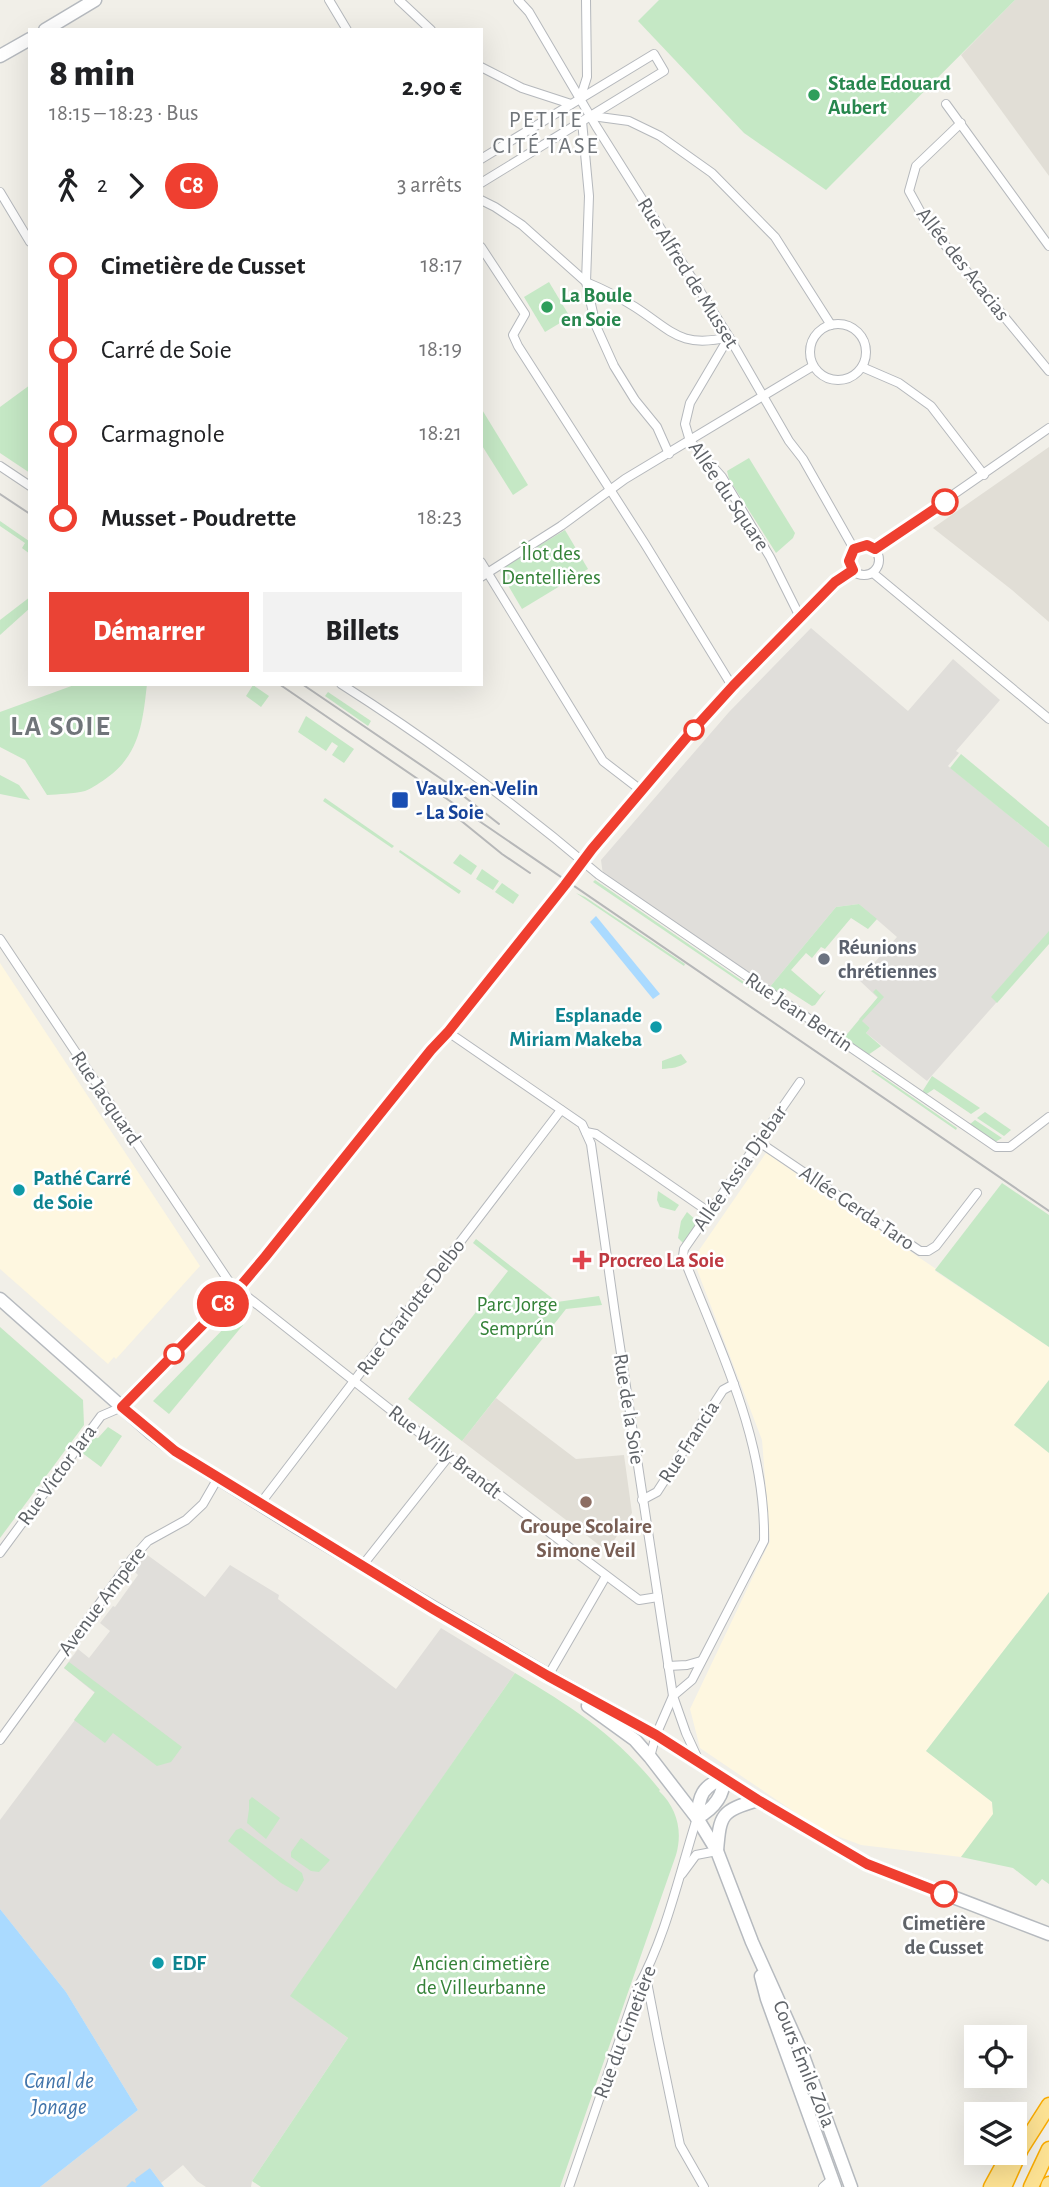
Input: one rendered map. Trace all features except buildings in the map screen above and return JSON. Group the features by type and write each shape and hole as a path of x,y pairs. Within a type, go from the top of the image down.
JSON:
{"highway":[{"path":"1027,2139 1049,2105"},
{"path":"1031,2187 1049,2149"},
{"path":"991,2187 1003,2165"},
{"path":"1004,2187 1014,2165"}],"main road":[{"path":"48,28 95,0"},
{"path":"0,56 28,39"},
{"path":"0,1298 175,1451 362,1566 548,1676 656,1735 758,1800 867,1864 1049,1934"},
{"name":"Cours Émile Zola","path":"548,1676 635,1740 697,1818 717,1851 752,1942 802,2053 851,2187"},
{"path":"697,1818 701,1794 711,1783 724,1779"},
{"path":"717,1851 719,1823 727,1812 758,1800"},
{"name":"Cours Émile Zola","path":"752,1942 767,1999 830,2184"}],"street":[{"path":"329,0 346,28"},
{"path":"399,0 429,28"},
{"name":"Rue Alfred de Musset","path":"518,0 529,12 580,99 586,119 729,337 854,549"},
{"path":"580,99 587,77 586,0"},
{"path":"483,158 654,54 664,71 483,182"},
{"path":"483,68 522,88 571,104"},
{"path":"946,104 1049,246"},
{"path":"586,119 589,196 586,282 596,326 614,366 635,400 657,428 669,454"},
{"path":"586,119 629,121 660,136 712,173 775,237 831,324"},
{"name":"Allée des Acacias","path":"961,123 916,166 909,191 926,222 1049,371"},
{"path":"0,192 28,239"},
{"path":"483,201 522,225 586,282 617,296 664,329 688,341 709,342 729,337"},
{"path":"483,250 525,314 513,335 518,346 733,686"},
{"path":"831,324 854,329 866,352 862,367 843,380 825,377 813,366 811,343 823,328 831,324"},
{"name":"Allée du Square","path":"729,337 690,403 685,424 690,441 722,477 770,556 800,617"},
{"path":"642,791 603,761 485,575 625,479 813,366"},
{"path":"862,367 899,383 930,406 984,475"},
{"path":"875,549 1049,428"},
{"path":"0,466 28,485"},
{"path":"867,545 875,549 880,562 873,573 864,575 853,570 849,561 854,549 867,545"},
{"name":"Rue Victor Jara","path":"0,1553 101,1416 122,1407 238,1289 448,1032 583,860 733,686 835,582 853,570"},
{"path":"873,573 1049,719"},
{"name":"Rue Jean Bertin","path":"344,686 446,754 599,875 996,1147 1010,1147 1049,1117"},
{"name":"Rue Jacquard","path":"0,939 221,1271 238,1289"},
{"path":"448,1032 709,1212"},
{"name":"Allée Assia Djebar","path":"734,1384 683,1256 684,1249 800,1082"},
{"name":"Rue Charlotte Delbo","path":"260,1504 561,1110"},
{"name":"Rue de la Soie","path":"584,1128 591,1144 673,1696 699,1762"},
{"name":"Allée Gerda Taro","path":"759,1142 920,1251 928,1251 936,1246 976,1193"},
{"name":"Rue Willy Brandt","path":"238,1289 449,1456 639,1600 657,1597"},
{"path":"650,1757 656,1735 673,1696 692,1680 764,1541 764,1519 753,1440 734,1384"},
{"name":"Rue Francia","path":"642,1500 657,1492 723,1390 734,1384"},
{"path":"362,1566 449,1456"},
{"name":"Avenue Ampère","path":"0,1740 132,1559 148,1541 186,1520 203,1504 218,1478"},
{"path":"548,1676 607,1576"},
{"path":"668,1666 701,1661"},
{"name":"Rue du Cimetière","path":"569,2187 637,1989 649,1968 681,1877 683,1860 697,1818"},
{"name":"Rue du Cimetière","path":"681,1877 696,1855 717,1851"},
{"path":"649,1968 647,1983 680,2145 704,2187"}],"shaded area":[{"path":"1015,0 1049,0 1049,176 961,55"},
{"path":"1049,447 1049,622 933,528"},
{"path":"811,628 908,711 953,659 1000,700 956,751 959,753 948,766 1049,848 1049,943 927,1081 866,1033 870,1028 859,1019 878,998 859,980 897,937 859,904 836,907 769,988 603,875 601,860 729,712"},
{"path":"0,963 200,1266 116,1359 114,1357 108,1364 0,1269"},
{"path":"766,1153 1049,1347 1049,1380 1014,1425 1049,1453 1049,1592 926,1751 992,1802 994,1814 961,1857 861,1845 821,1830 700,1748 690,1709 770,1541 762,1440 693,1259"},
{"path":"496,1398 576,1459 624,1455 632,1513 607,1551 462,1441"},
{"path":"146,1554 205,1597 230,1565 279,1595 278,1599 396,1689 441,1628 515,1673 291,1996 348,2038 252,2181 251,2187 206,2187 183,2165 161,2183 150,2168 137,2185 126,2187 40,2187 138,2110 66,1992 0,1909 0,1820 95,1693 64,1668 78,1649 89,1658 110,1631 100,1623 138,1575 134,1571"}],"green space":[{"name":"Stade Edouard Aubert","path":"659,0 1015,0 826,190 744,133 638,21"},
{"name":"La Boule en Soie","path":"549,282 570,317 545,332 524,297"},
{"path":"28,386 28,472 0,453 0,407"},
{"path":"483,411 528,485 513,495 483,447"},
{"path":"749,458 795,533 776,553 729,479 727,471"},
{"path":"0,521 28,540 28,552 22,548 25,543 0,526"},
{"name":"Îlot des Dentellières","path":"565,530 588,569 522,609 499,570"},
{"path":"28,599 28,610 0,635 0,620"},
{"path":"72,686 147,686 138,735 127,758 108,777 85,791 47,795 25,760 0,747 0,712"},
{"path":"254,686 269,696 261,707 246,696"},
{"path":"328,692 371,721 368,726 325,696"},
{"path":"306,716 354,749 344,763 332,755 338,746 332,742 326,751 298,732"},
{"path":"961,754 1049,827 1049,848 950,768"},
{"path":"0,775 19,785 30,800 0,794"},
{"path":"325,798 394,846 392,848 323,801"},
{"path":"400,850 461,891 459,894 399,852"},
{"path":"460,854 477,866 471,875 453,863"},
{"path":"482,869 499,881 493,890 476,879"},
{"path":"595,880 766,997 765,999 593,882"},
{"path":"502,883 519,895 513,904 495,892"},
{"path":"576,893 685,964 684,966"},
{"path":"859,904 877,919 868,929 851,918 825,949 821,947 812,958 806,953 791,970 820,995 826,990 815,1005 812,1006 784,988 777,993 769,988 836,907"},
{"path":"1049,931 1049,944 997,1003 991,997"},
{"path":"876,989 884,997 862,1021 870,1028 866,1033 881,1046 868,1055 843,1039 878,997 873,992"},
{"path":"681,1054 687,1062 678,1067 662,1069 662,1061"},
{"path":"871,1071 957,1128 956,1130"},
{"path":"932,1076 980,1108 971,1114 934,1089 925,1095 922,1092"},
{"path":"985,1112 1011,1130 1004,1136 977,1118"},
{"path":"975,1120 1002,1138 995,1142 969,1125"},
{"path":"1002,1183 1049,1215 1049,1347 935,1270"},
{"path":"658,1191 679,1205 675,1211 660,1207 657,1200"},
{"path":"687,1212 698,1222 683,1243 678,1238 681,1221"},
{"name":"Parc Jorge Semprún","path":"476,1239 557,1302 599,1296 602,1305 566,1309 462,1441 408,1399 508,1271 473,1243"},
{"path":"235,1317 243,1325 169,1414 153,1401"},
{"path":"0,1327 83,1400 84,1425 0,1538"},
{"path":"1049,1380 1049,1453 1014,1425"},
{"path":"108,1427 122,1436 101,1467 81,1452 92,1437 98,1438"},
{"path":"1049,1592 1049,1884 1042,1879 1036,1886 1013,1868 961,1857 993,1814 992,1802 926,1751"},
{"path":"69,1662 182,1747 171,1762 157,1766 113,1733 105,1743 74,1720 95,1692 64,1668"},
{"name":"Ancien cimetière de Villeurbanne","path":"515,1673 575,1711 627,1753 670,1805 677,1820 679,1837 676,1855 560,2187 261,2187 252,2181 348,2038 290,1996"},
{"path":"252,1797 280,1818 266,1839 247,1823 249,1800"},
{"path":"241,1828 302,1873 304,1880 297,1892 281,1883 228,1841 236,1830"},
{"path":"301,1838 330,1860 319,1872 311,1871 291,1857 291,1852"}],"water":[{"path":"596,916 660,994 653,999 590,922"},
{"name":"Canal de Jonage","path":"0,1909 66,1992 138,2110 40,2187 0,2187"},
{"path":"150,2168 164,2187 126,2187 132,2181 136,2183 135,2179"}],"tram line":[{"path":"0,494 28,513"},
{"path":"282,686 1049,1211"},
{"path":"305,686 443,780 499,824"},
{"path":"454,815 530,873"}],"bus line":[{"name":"C8","path":"944,1894 867,1864 758,1800 656,1735 433,1609 175,1451 122,1407 238,1289 265,1257 592,849 693,730 835,582 853,570 849,561 851,552 862,545 875,549 945,502"}],"place":[{"name":"Stade Edouard Aubert","path":"814,95"},
{"name":"La Boule en Soie","path":"547,307"},
{"name":"Vaulx-en-Velin - La Soie","path":"400,800"},
{"name":"Réunions chrétiennes","path":"824,959"},
{"name":"Esplanade Miriam Makeba","path":"656,1027"},
{"name":"Pathé Carré de Soie","path":"19,1190"},
{"name":"Procreo La Soie","path":"582,1260"},
{"name":"Groupe Scolaire Simone Veil","path":"586,1502"},
{"name":"Cimetière de Cusset","path":"944,1894"},
{"name":"EDF","path":"158,1963"}],"district":[{"name":"PETITE CITÉ TASE","path":"546,133"},
{"name":"LA SOIE","path":"61,727"}]}
